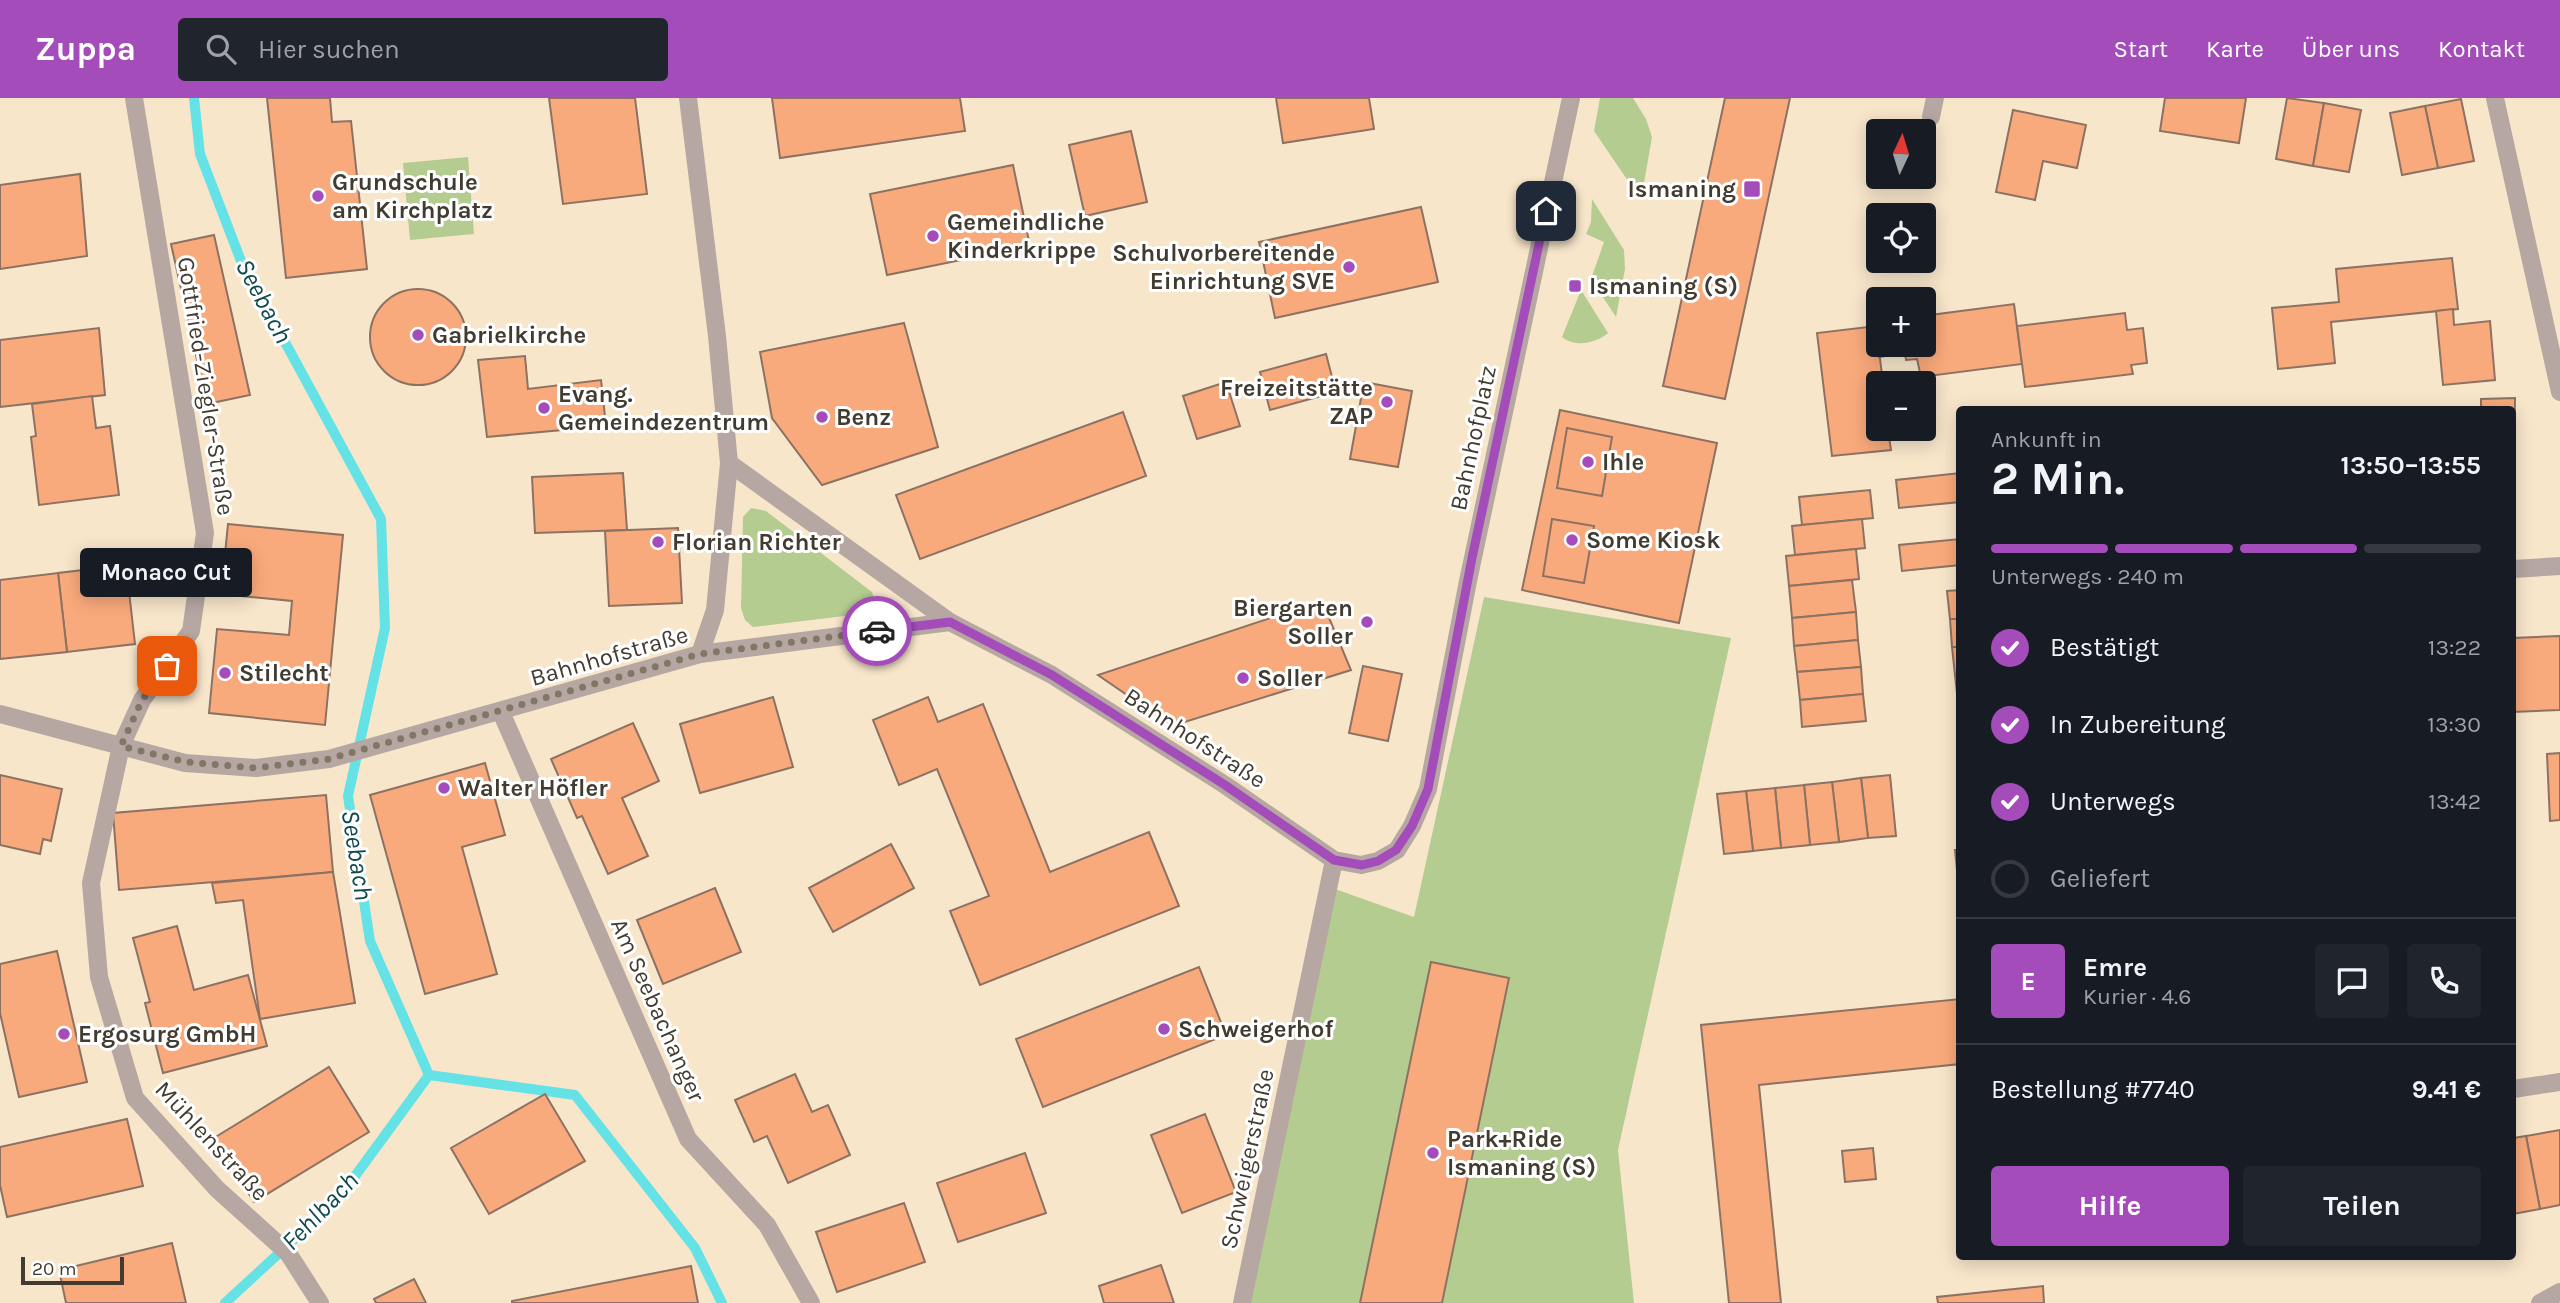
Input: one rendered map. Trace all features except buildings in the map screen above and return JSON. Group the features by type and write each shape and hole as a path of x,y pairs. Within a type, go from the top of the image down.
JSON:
{"street":[{"name":"Gottfried-Ziegler-Straße","path":"121,746 142,700 191,631 205,533 134,98"},
{"path":"688,98 717,336 729,463 715,610 700,654"},
{"name":"Bahnhofplatz","path":"1428,789 1475,547 1571,98"},
{"path":"1931,117 1935,98"},
{"path":"2495,98 2560,392"},
{"path":"729,463 950,622"},
{"path":"2516,569 2560,566"},
{"name":"Bahnhofstraße","path":"0,714 186,762 256,768 336,757 700,654 950,622 1052,675 1225,785 1334,860 1362,865 1378,861 1396,850 1412,826 1428,789"},
{"name":"Am Seebachanger","path":"501,712 688,1139 766,1225 811,1303"},
{"name":"Mühlenstraße","path":"121,746 91,883 99,977 135,1098 217,1189 282,1247 320,1303"},
{"name":"Schweigerstraße","path":"1242,1303 1334,860"},
{"path":"2516,1089 2560,1082"},
{"path":"2540,1303 2560,1292"}],"green space":[{"path":"1600,98 1633,98 1646,119 1652,137 1641,200 1594,131"},
{"path":"468,157 474,234 410,240 403,163"},
{"path":"1592,199 1624,250 1625,269 1616,317 1591,279 1604,242 1586,234 1591,222"},
{"path":"1581,290 1608,333 1592,342 1573,342 1562,337"},
{"path":"751,508 766,511 872,592 876,605 869,613 753,627 745,620 741,608 743,517"},
{"path":"1484,597 1731,638 1618,1150 1634,1303 1244,1303 1335,889 1414,917"}],"waterway":[{"name":"Seebach","path":"194,98 200,154 241,261 381,519 385,628 348,796 370,941 429,1075 575,1095 695,1248 722,1303"},
{"name":"Fehlbach","path":"225,1303 339,1198 429,1075"}],"way so far":[{"path":"167,666 142,700 121,746 186,762 256,768 329,759 700,654 877,631"}],"place":[{"name":"Ismaning","path":"1752,189"},
{"name":"Grundschule am Kirchplatz","path":"318,196"},
{"name":"Gemeindliche Kinderkrippe","path":"933,236"},
{"name":"Schulvorbereitende Einrichtung SVE","path":"1349,267"},
{"name":"Ismaning (S)","path":"1575,286"},
{"name":"Gabrielkirche","path":"418,335"},
{"name":"Freizeitstätte ZAP","path":"1387,402"},
{"name":"Evang. Gemeindezentrum","path":"544,408"},
{"name":"Benz","path":"822,417"},
{"name":"Ihle","path":"1588,462"},
{"name":"Some Kiosk","path":"1572,540"},
{"name":"Florian Richter","path":"658,542"},
{"name":"Biergarten Soller","path":"1367,622"},
{"name":"Monaco Cut","path":"167,666"},
{"name":"Stilecht","path":"225,673"},
{"name":"Soller","path":"1243,678"},
{"name":"Walter Höfler","path":"444,788"},
{"name":"Schweigerhof","path":"1164,1029"},
{"name":"Ergosurg GmbH","path":"64,1034"},
{"name":"Park+Ride Ismaning (S)","path":"1433,1153"}],"route":[{"path":"877,631 950,622 1052,675 1225,785 1334,860 1362,865 1378,861 1396,850 1412,826 1428,789 1472,558 1546,211"}]}
